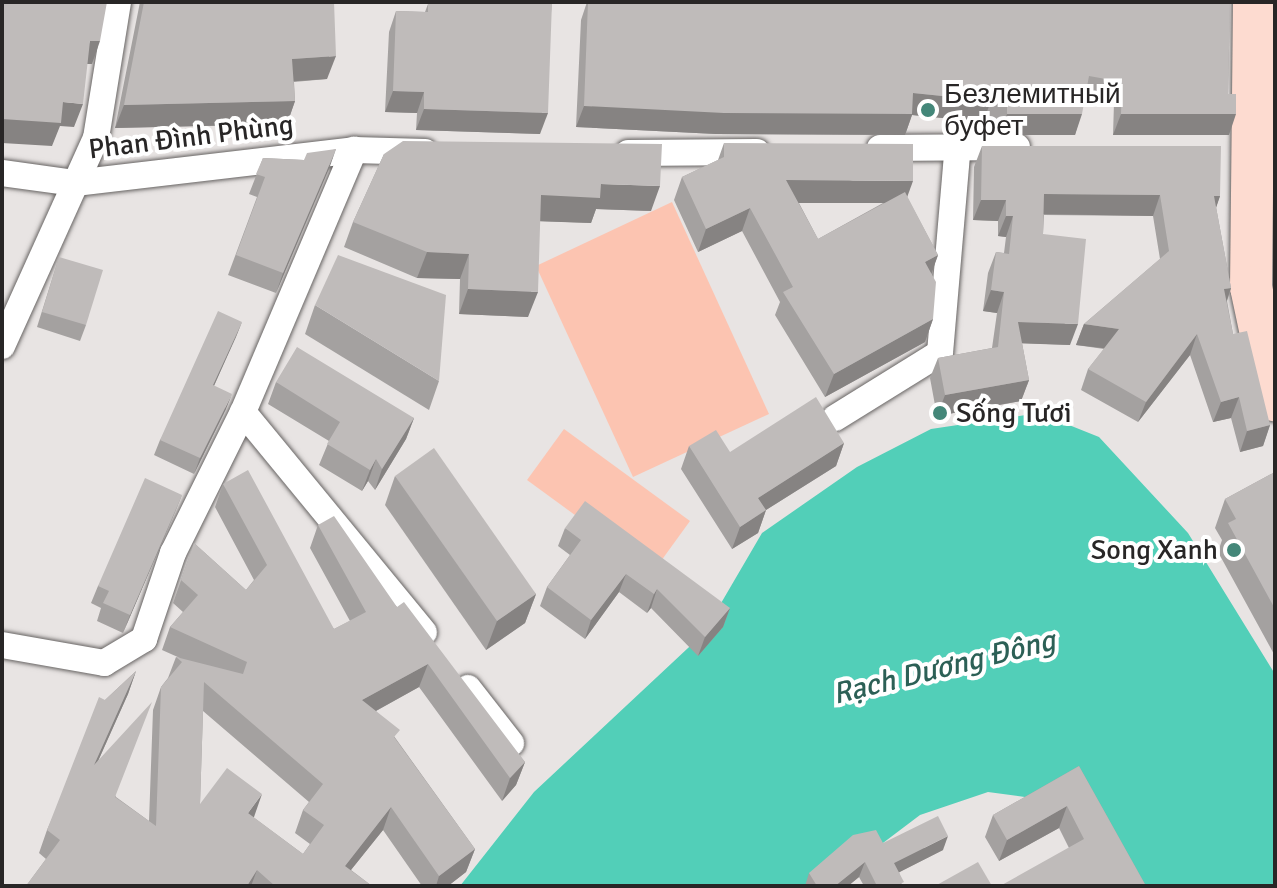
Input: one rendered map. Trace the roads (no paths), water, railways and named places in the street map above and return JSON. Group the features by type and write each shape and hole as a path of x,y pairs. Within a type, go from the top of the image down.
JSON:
{"main road":[{"path":"1259,14 1237,151 1251,287 1275,400"}],"street":[{"path":"2,346 96,138 118,2"},
{"path":"847,149 958,145 1051,147"},
{"path":"835,418 940,353 958,145"},
{"path":"2,645 82,662 136,650 243,412 354,150"},
{"name":"Phan Đình Phùng","path":"2,173 75,183 354,150 460,152"},
{"path":"598,153 784,151"},
{"path":"243,412 511,743"}],"water":[{"name":"Rạch Dương Đông","path":"1039,413 1099,437 1188,533 1275,674 1275,886 1121,886 1032,798 988,792 920,815 826,886 460,886 534,792 703,634 762,533 857,467 931,429"}],"place":[{"name":"Безлемитный буфет","path":"928,110"},
{"name":"Sống Tươi","path":"940,413"},
{"name":"Song Xanh","path":"1234,550"}]}
